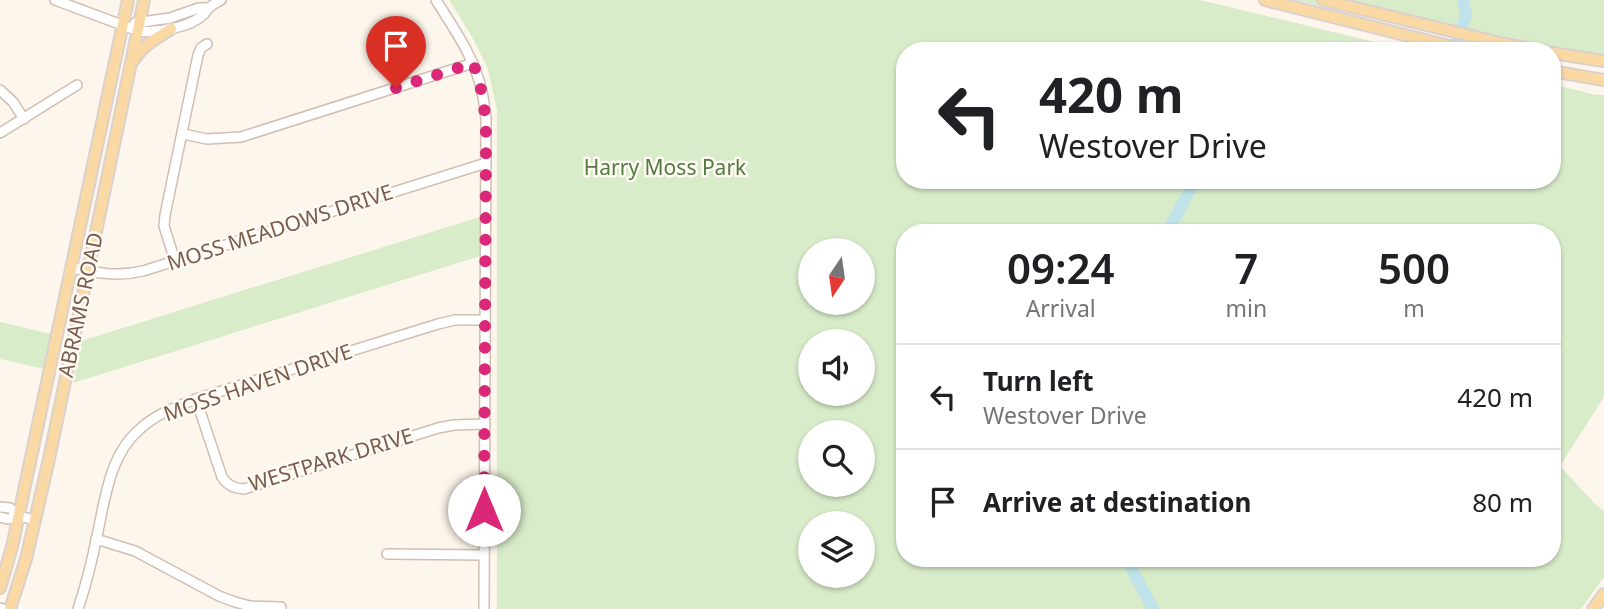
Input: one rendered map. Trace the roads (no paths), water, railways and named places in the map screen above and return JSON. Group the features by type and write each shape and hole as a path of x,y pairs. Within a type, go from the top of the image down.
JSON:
{"main road":[{"name":"ABRAMS ROAD","path":"0,588 19,516 128,0"},
{"name":"ABRAMS ROAD","path":"10,609 35,520 144,0"},
{"path":"1265,0 1433,42"},
{"path":"1323,0 1496,42"},
{"path":"131,65 143,47 171,29"},
{"path":"1561,54 1604,61"},
{"path":"1561,73 1604,80"}],"street":[{"path":"55,0 123,25 157,31 183,25 204,14 221,0"},
{"path":"436,0 473,63 482,92 486,119 484,609"},
{"path":"139,26 199,8 208,8"},
{"path":"174,261 164,226 165,215 198,55 201,48 207,44"},
{"path":"183,134 207,139 241,136 473,63"},
{"path":"0,133 77,85"},
{"path":"0,90 13,102 24,119"},
{"name":"MOSS MEADOWS DRIVE","path":"72,268 109,275 143,271 486,163"},
{"name":"MOSS HAVEN DRIVE","path":"78,609 115,463 140,428 158,415 197,399 438,324 455,320 485,320"},
{"name":"WESTPARK DRIVE","path":"197,399 222,477 230,486 244,489 438,428 485,424"},
{"path":"0,507 10,508 19,516 35,520"},
{"path":"0,517 8,519 19,516"},
{"path":"96,539 135,551 235,602 250,606 281,607"},
{"path":"387,554 484,555"}],"waterway":[{"path":"1457,42 1466,15 1463,0"},
{"path":"1172,224 1190,189"},
{"path":"1131,567 1153,609"}],"park label":[{"name":"Harry Moss Park","path":"665,168"}]}
